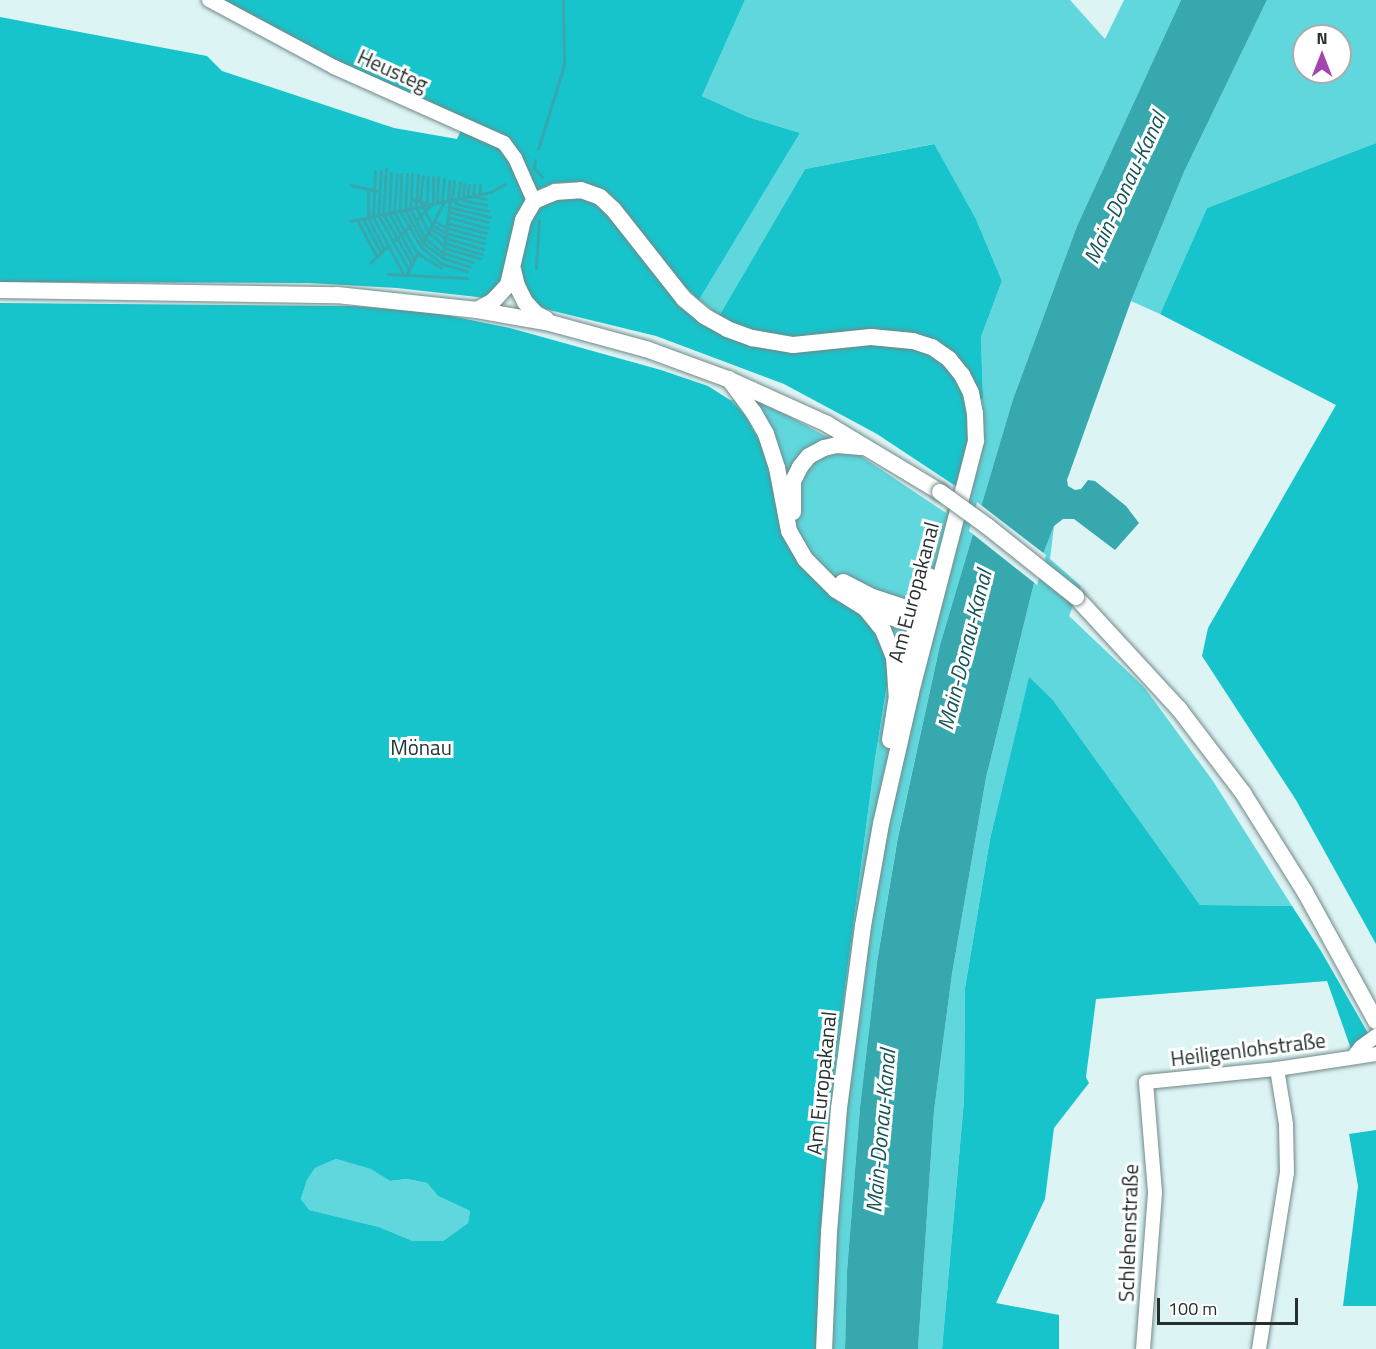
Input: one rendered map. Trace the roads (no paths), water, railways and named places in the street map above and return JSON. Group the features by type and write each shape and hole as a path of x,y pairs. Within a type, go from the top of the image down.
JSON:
{"main road":[{"name":"Am Europakanal","path":"534,201 555,192 573,189 600,197 622,218 684,299 710,319 738,334 765,342 793,345 892,337 913,341 941,352 962,375 971,393 975,414 976,441 957,513 897,696 881,800 881,824"},
{"path":"477,310 499,296 508,285 523,220 534,201"},
{"path":"513,270 517,286 525,302 536,314 550,323"},
{"path":"0,290 327,295 402,300 477,310 550,323 646,350 728,378 787,404 869,448 940,492 987,526 1076,597 1148,673 1221,762 1269,834 1347,967 1376,1022"},
{"path":"728,378 734,390 754,413 766,434 777,468 781,501 789,531 805,560 836,590 866,609 892,620 923,619"},
{"path":"869,448 837,445 816,451 804,461 796,474 792,490 796,523 806,547 835,577 870,596 923,619"},
{"path":"866,609 883,630 894,657 897,696"},
{"name":"Am Europakanal","path":"824,1349 829,1232 839,1108 863,926 881,824 923,619"}],"street":[{"name":"Heusteg","path":"209,0 334,67 504,142 516,158 534,201"},
{"name":"Heiligenlohstraße","path":"1354,1056 1361,1047 1376,1036"},
{"name":"Heiligenlohstraße","path":"1146,1082 1277,1069 1376,1054"},
{"path":"1258,1349 1287,1173 1286,1124 1277,1069"},
{"name":"Schlehenstraße","path":"1143,1349 1155,1192 1146,1082"}],"water":[{"name":"Main-Donau-Kanal","path":"1181,0 1267,0 1184,172 1131,301 1067,480 1068,486 1075,490 1081,489 1088,480 1095,481 1126,506 1139,523 1115,550 1074,519 1063,519 1054,526 1038,567 986,778 952,974 934,1111 918,1349 845,1349 847,1271 860,1107 877,962 898,837 940,645 1013,399 1077,226"}],"waterway":[{"path":"538,149 564,65 563,0"},
{"path":"535,160 534,168 542,177"},
{"path":"386,169 383,214 412,264"},
{"path":"375,171 373,217 404,275"},
{"path":"381,171 378,215 409,270"},
{"path":"391,173 389,213 414,259"},
{"path":"397,174 394,212 417,253 441,268"},
{"path":"401,174 400,211 421,247 442,264 467,271"},
{"path":"407,174 405,210 423,243 443,258 470,267"},
{"path":"412,174 410,209 425,238 443,253 473,262"},
{"path":"418,175 416,207 428,232 444,246"},
{"path":"423,176 420,201 432,225 446,233 484,243"},
{"path":"427,202 428,177"},
{"path":"433,177 433,204"},
{"path":"437,203 438,177"},
{"path":"442,201 444,179"},
{"path":"448,201 449,181"},
{"path":"452,200 454,181"},
{"path":"458,198 460,182"},
{"path":"464,184 463,200 486,205"},
{"path":"350,221 491,192 505,184"},
{"path":"351,185 376,191"},
{"path":"467,197 469,185"},
{"path":"473,195 474,185"},
{"path":"480,185 480,194"},
{"path":"368,189 368,218 384,249"},
{"path":"473,196 486,199"},
{"path":"411,199 431,204"},
{"path":"443,255 450,200"},
{"path":"455,200 456,204 488,211"},
{"path":"422,244 444,202"},
{"path":"417,219 431,205"},
{"path":"449,207 490,217"},
{"path":"449,212 488,222"},
{"path":"448,217 487,228"},
{"path":"363,219 381,253"},
{"path":"357,220 377,257"},
{"path":"434,221 447,228 485,238"},
{"path":"536,268 539,221"},
{"path":"447,223 486,233"},
{"path":"395,240 410,226"},
{"path":"430,228 445,238 483,249"},
{"path":"445,243 482,254"},
{"path":"370,263 388,246"},
{"path":"444,248 480,258"},
{"path":"406,275 418,252"},
{"path":"388,274 467,278"}],"park label":[{"name":"Mönau","path":"421,747"}]}
